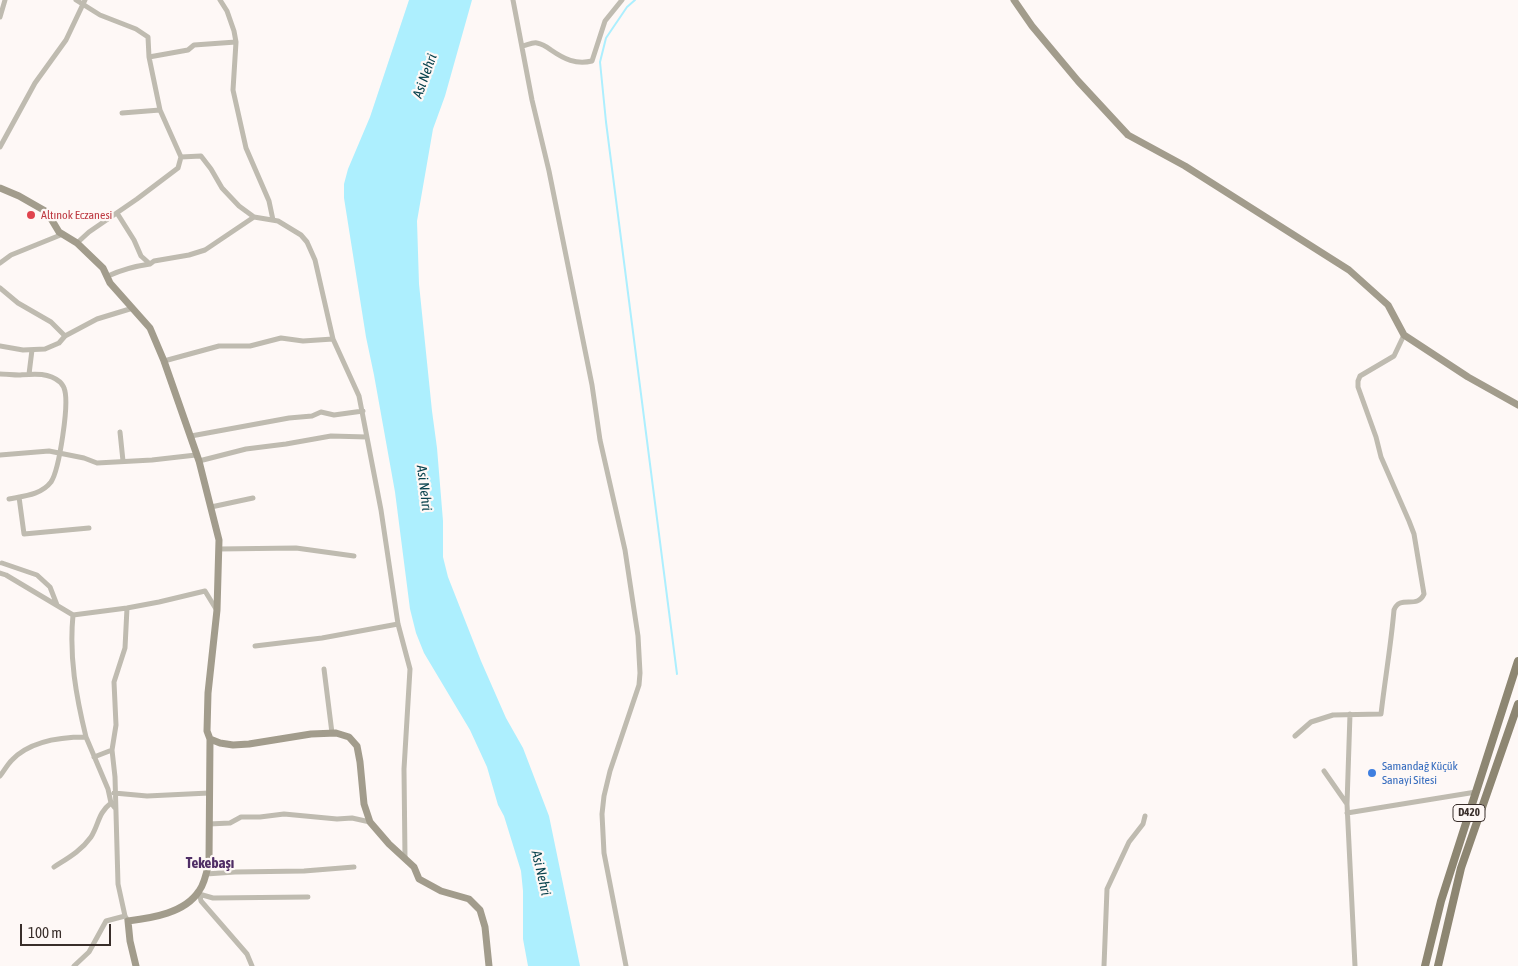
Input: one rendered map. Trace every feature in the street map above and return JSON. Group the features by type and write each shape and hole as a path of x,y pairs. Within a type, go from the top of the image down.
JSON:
{"main road":[{"name":"D420","path":"1425,966 1441,901 1518,661"},
{"name":"D420","path":"1438,966 1461,868 1518,704"}],"street":[{"path":"0,17 5,0"},
{"path":"76,0 84,2 100,15 136,29 148,37 149,57 160,110 181,157 178,168 138,199 89,232 78,243"},
{"path":"220,0 227,11 236,42 233,90 246,148 269,201 273,220"},
{"path":"513,0 592,385 600,440 625,550 638,636 639,685 610,771 602,814 604,853 626,966"},
{"path":"522,46 536,42 544,45 559,56 574,62 592,61 605,21 622,0"},
{"path":"1014,0 1032,26 1078,81 1128,135 1185,166 1349,270 1388,305 1404,335 1518,405"},
{"path":"0,147 35,83 66,40 84,2"},
{"path":"149,57 188,50 194,45 236,42"},
{"path":"122,113 160,110"},
{"path":"181,157 201,156 222,188 239,206 254,217 278,221 301,235 307,242 317,267 333,339 359,396 381,510 398,624 410,669 404,769 405,858"},
{"path":"0,188 19,196 47,212 59,232 78,243 103,268 110,283 150,328 191,436 219,540 217,610 208,693 207,731 210,739 210,793 209,861 206,874 199,893 185,905 164,915 106,921 89,952 74,966"},
{"path":"117,213 134,240 141,256 150,264"},
{"path":"108,276 136,266 205,250 254,217"},
{"path":"0,263 11,255 63,234"},
{"path":"0,288 18,303 51,322 65,336"},
{"path":"0,346 23,350 45,348 59,343 65,336 97,319 133,308"},
{"path":"1294,736 1311,722 1321,718 1333,715 1381,714 1392,644 1394,610 1396,605 1401,602 1418,602 1424,594 1412,528 1381,457 1376,436 1358,388 1360,376 1394,356 1404,335"},
{"path":"164,361 219,346 250,346 281,338 303,341 333,339"},
{"path":"29,374 32,350"},
{"path":"0,374 46,376 58,381 64,387 65,413 55,475 50,483 33,495 9,498"},
{"path":"191,436 289,418 312,416 321,412 334,414 363,411"},
{"path":"120,432 124,462"},
{"path":"0,455 49,452 84,458 97,463 124,462 197,458 331,436 367,437"},
{"path":"19,497 24,534 89,528"},
{"path":"211,507 253,498"},
{"path":"219,549 296,548 354,556"},
{"path":"2,564 37,575 50,587 57,605"},
{"path":"0,572 73,615 127,608 205,591 217,610"},
{"path":"127,608 125,648 114,682 116,725 112,750 116,777 118,884 136,966"},
{"path":"73,615 72,665 78,704 86,737 116,809"},
{"path":"255,646 322,638 398,624"},
{"path":"324,669 332,733"},
{"path":"1350,714 1347,812 1355,966"},
{"path":"210,739 220,743 249,744 299,735 332,733 349,736 357,746 364,804 370,822 389,844 414,867 419,879 441,891 469,899 480,910 485,927 489,966"},
{"path":"0,776 10,762 28,749 53,740 69,737 86,737"},
{"path":"94,757 112,750"},
{"path":"1324,770 1347,804"},
{"path":"108,788 116,794 147,796 210,793"},
{"path":"1347,812 1476,792"},
{"path":"54,867 82,848 92,834 104,808 112,803"},
{"path":"209,824 230,823 241,817 284,814 337,819 352,818 370,822"},
{"path":"1104,966 1107,889 1129,842 1143,824 1145,816"},
{"path":"206,874 304,871 354,867"},
{"path":"199,893 221,898 308,896"},
{"path":"199,893 201,902 247,954 252,966"}],"water":[{"name":"Asi Nehri","path":"409,0 472,0 445,96 433,129 417,221 419,284 437,448 443,521 443,557 448,577 481,661 506,718 523,748 549,816 580,966 528,966 523,939 521,871 504,816 498,805 487,767 470,730 424,653 416,633 410,609 395,492 366,337 344,198 344,184 348,169 370,117"}],"waterway":[{"path":"635,0 627,7 606,38 600,62 606,122 677,674"}],"place":[{"name":"Altınok Eczanesi","path":"31,215"},
{"name":"Samandağ Küçük Sanayi Sitesi","path":"1372,773"}],"district":[{"name":"Tekebaşı","path":"210,863"}]}
